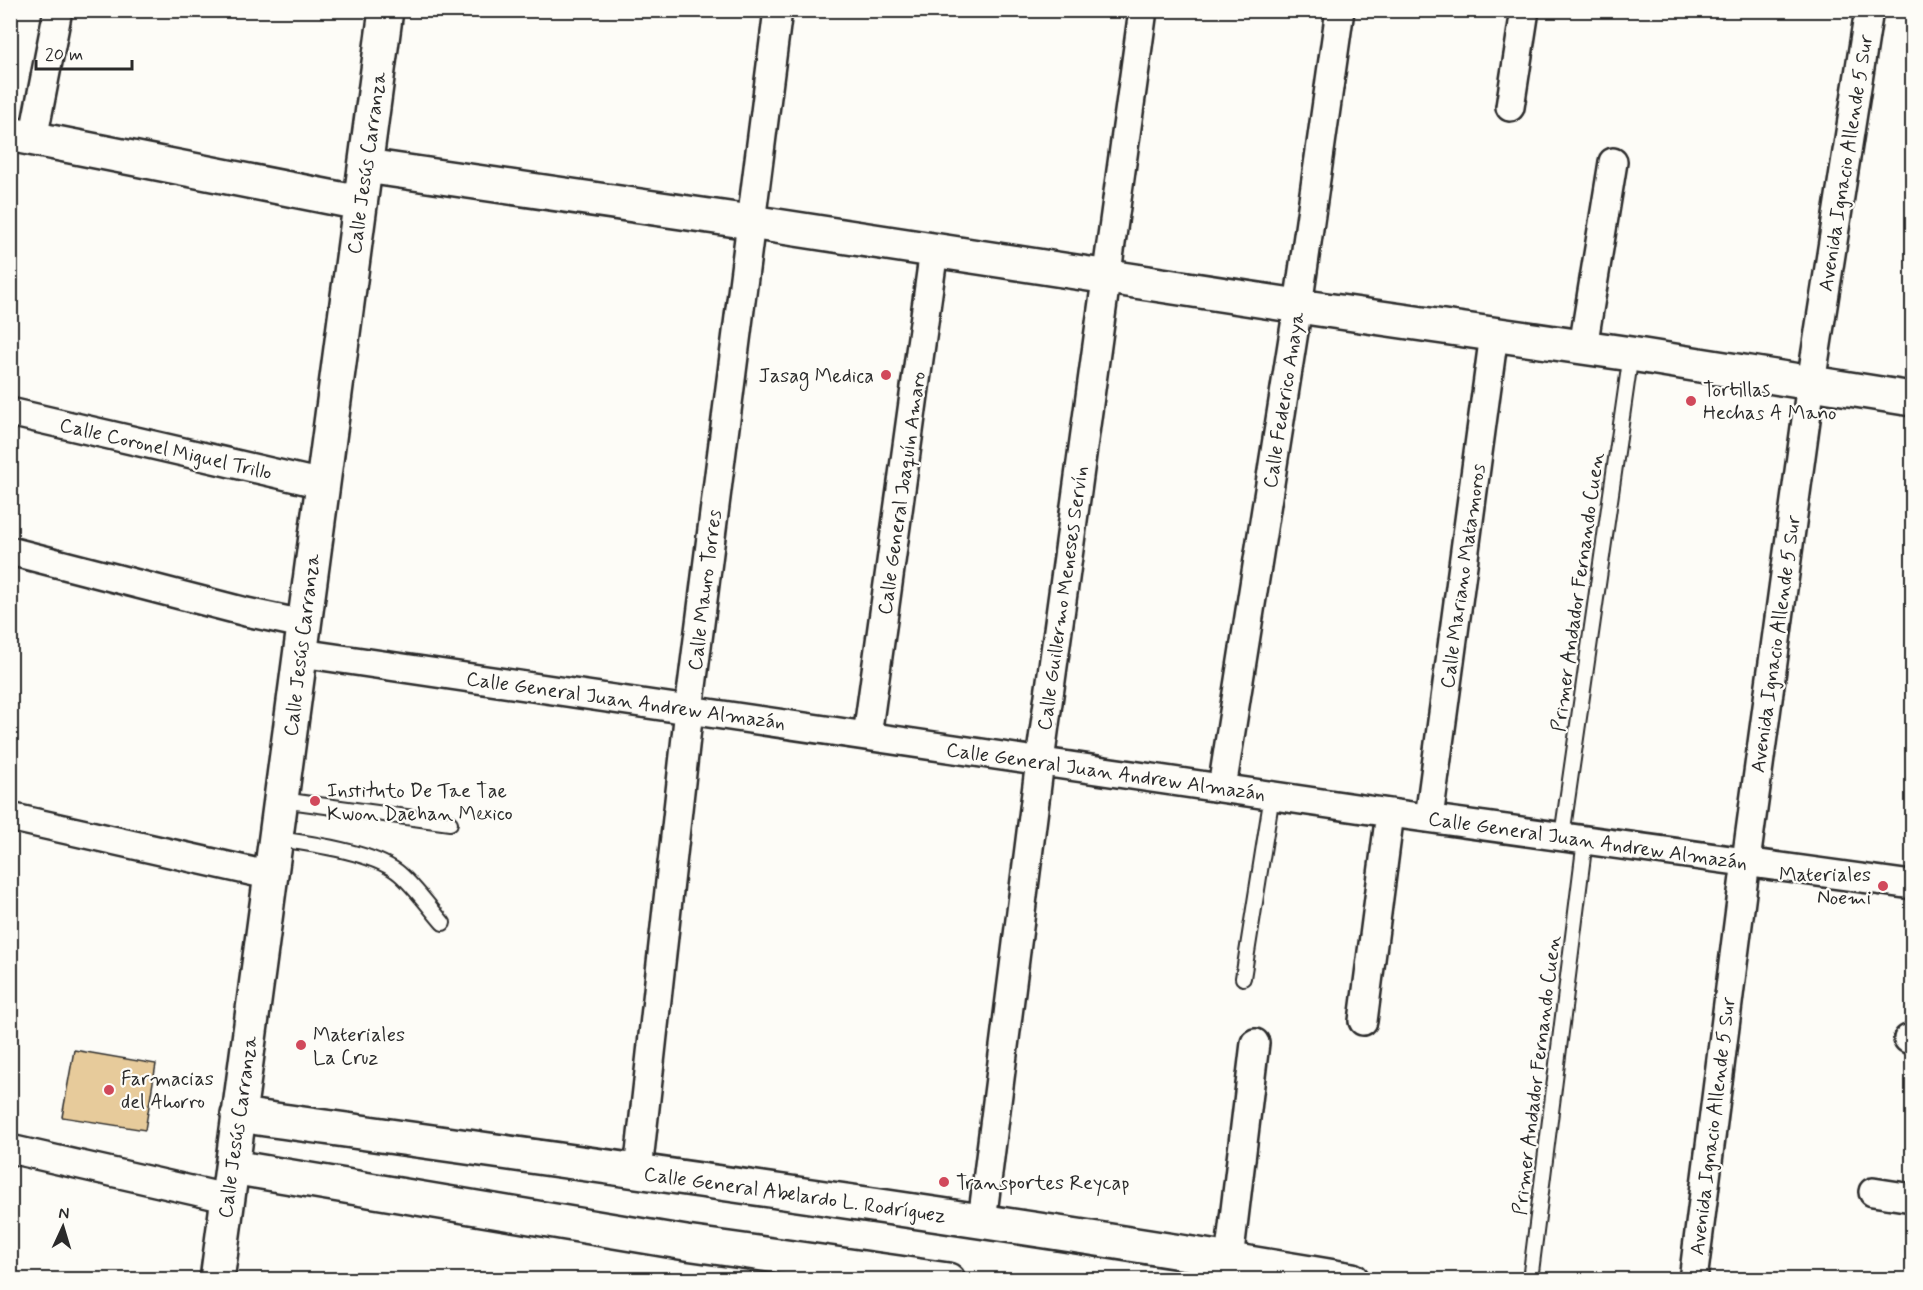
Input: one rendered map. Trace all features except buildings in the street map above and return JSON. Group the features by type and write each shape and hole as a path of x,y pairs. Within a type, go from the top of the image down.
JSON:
{"main road":[{"name":"Calle Jesús Carranza","path":"217,1280 386,10"},
{"path":"22,137 360,203"},
{"path":"366,166 1631,354 1912,399"},
{"name":"Calle General Abelardo L. Rodríguez","path":"238,1115 982,1221 1346,1279"},
{"path":"229,1183 948,1280"}],"street":[{"path":"22,137 58,10"},
{"name":"Calle Mauro Torres","path":"638,1171 689,710 778,10"},
{"name":"Calle Guillermo Meneses Servín","path":"982,1221 1040,761 1143,10"},
{"name":"Calle Federico Anaya","path":"1222,788 1298,306 1340,10"},
{"path":"1510,107 1525,10"},
{"name":"Avenida Ignacio Allende 5 Sur","path":"1693,1280 1746,861 1811,383 1869,10"},
{"path":"1583,347 1613,162"},
{"name":"Calle General Joaquín Amaro","path":"867,736 934,250"},
{"name":"Calle Mariano Matamoros","path":"1429,818 1494,334"},
{"name":"Calle Coronel Miguel Trillo","path":"10,412 322,484"},
{"name":"Calle General Juan Andrew Almazán","path":"10,551 246,612 302,638 689,710 1390,813 1912,885"},
{"path":"1364,1021 1390,813"},
{"path":"10,817 272,876"},
{"path":"1229,1260 1255,1042"},
{"path":"10,1149 229,1183"},
{"path":"1873,1192 1912,1198"}],"lane":[{"name":"Primer Andador Fernando Cuen","path":"1530,1280 1574,838 1631,354"},
{"path":"1243,978 1272,795"},
{"path":"282,800 450,823"},
{"path":"276,839 372,858 399,873 443,923"}],"place":[{"name":"Jasag Medica","path":"886,375"},
{"name":"Tortillas Hechas A Mano","path":"1691,401"},
{"name":"Instituto De Tae Tae Kwon Daehan Mexico","path":"315,801"},
{"name":"Materiales Noemi","path":"1883,886"},
{"name":"Materiales La Cruz","path":"301,1045"},
{"name":"Farmacias del Ahorro","path":"109,1090"},
{"name":"Transportes Reycap","path":"944,1182"}]}
